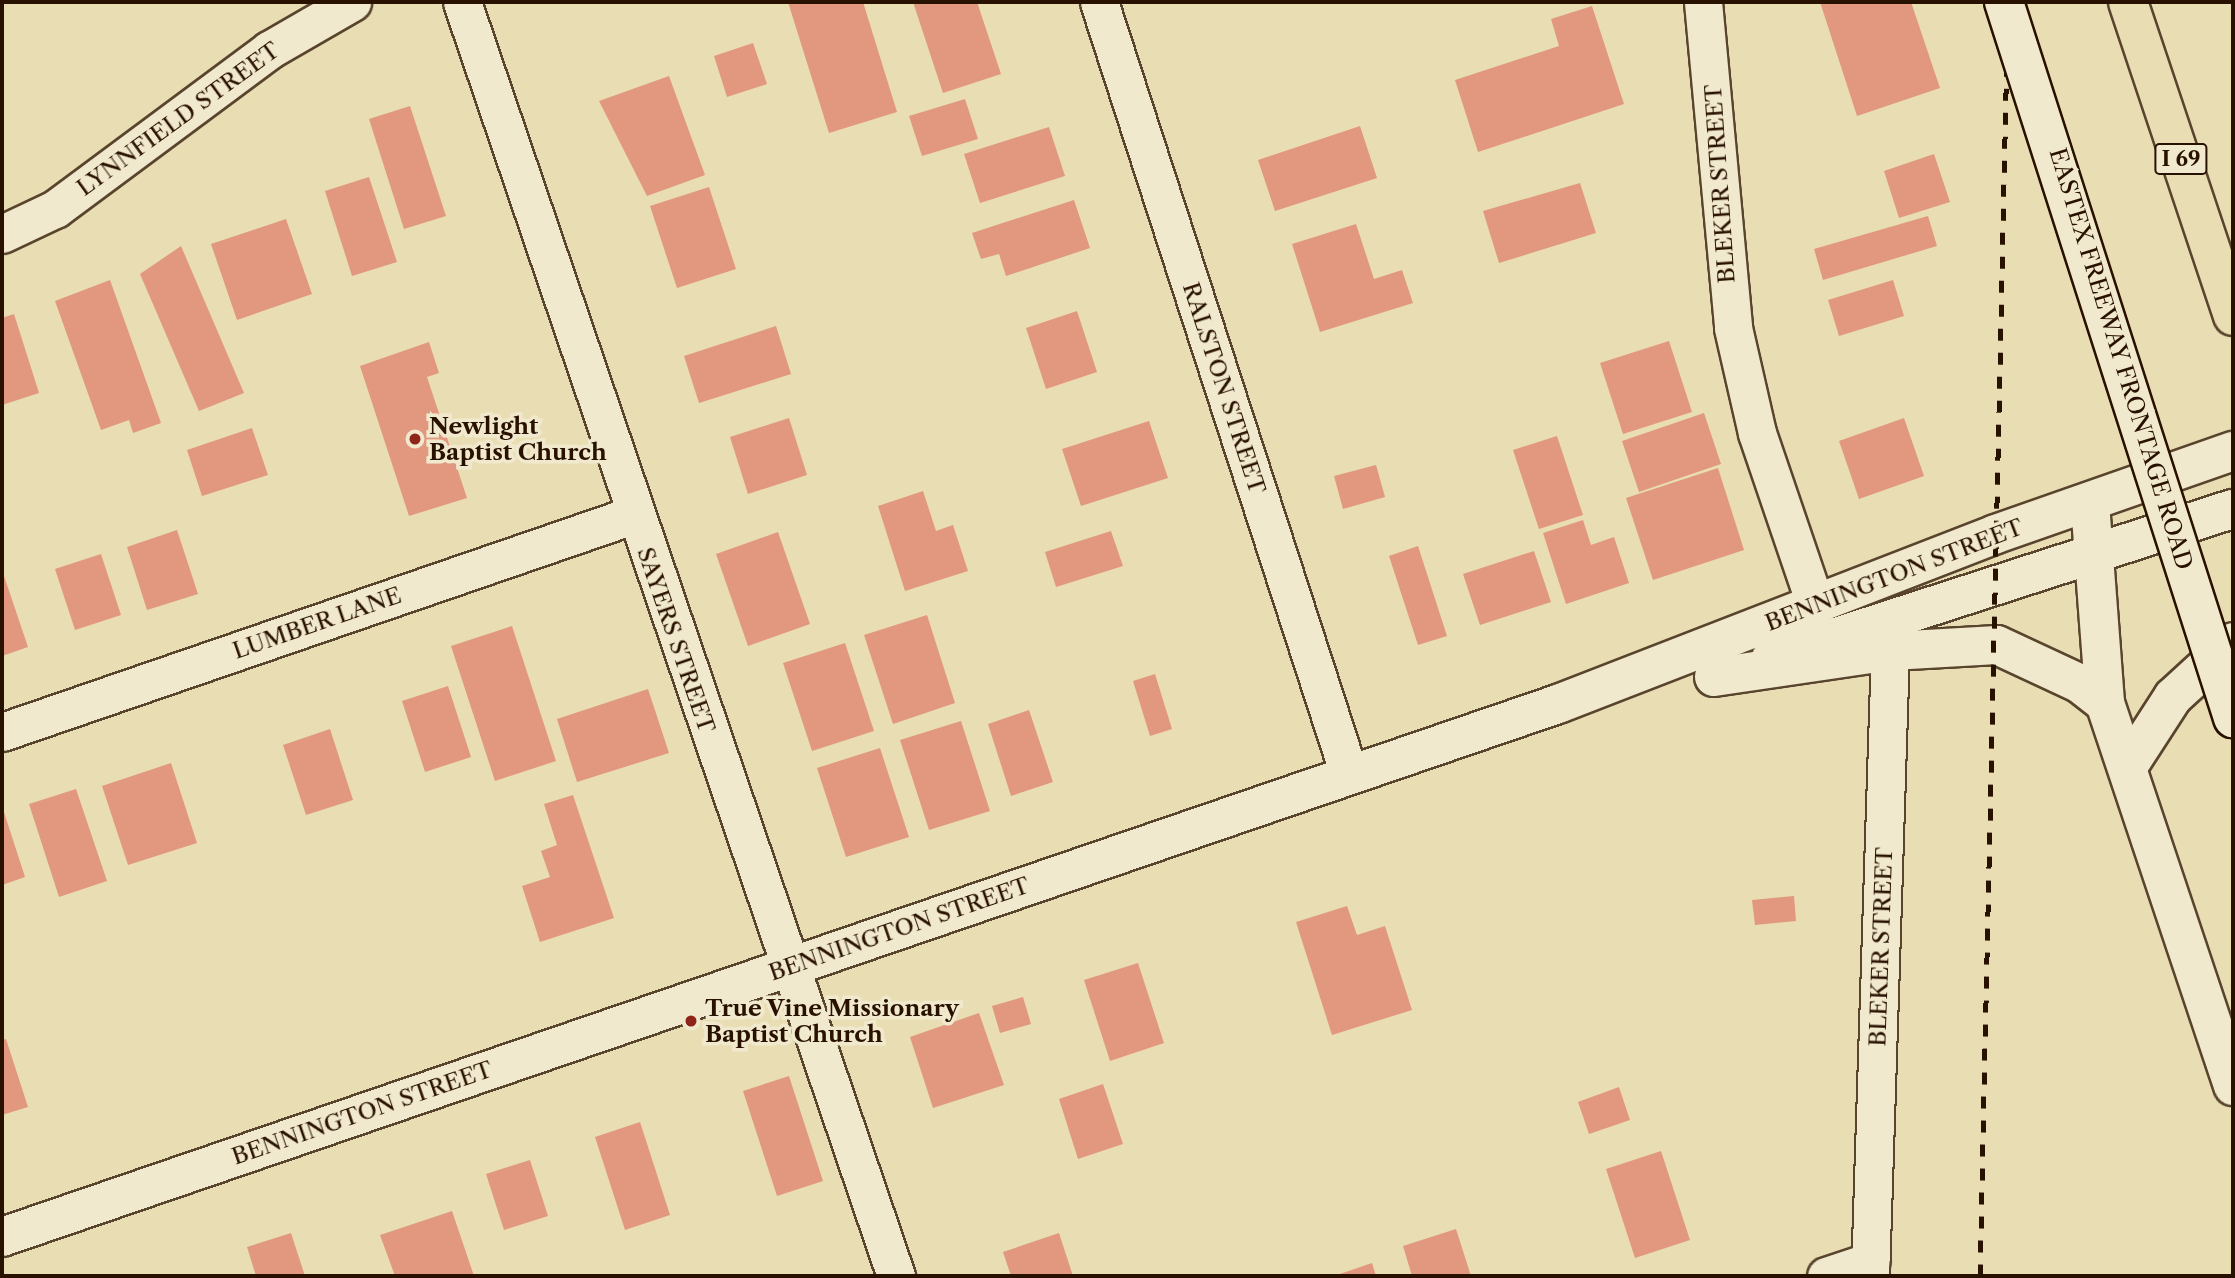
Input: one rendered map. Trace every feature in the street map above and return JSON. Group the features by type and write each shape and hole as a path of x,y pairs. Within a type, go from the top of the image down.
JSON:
{"highway":[{"name":"I 69","path":"2128,2 2233,316"}],"street":[{"name":"LYNNFIELD STREET","path":"2,234 55,209 269,50 352,2"},
{"name":"SAYERS STREET","path":"462,2 633,515 896,1276"},
{"name":"RALSTON STREET","path":"1098,2 1349,774"},
{"name":"BLEKER STREET","path":"1703,2 1732,328 1757,433 1816,606"},
{"name":"EASTEX FREEWAY FRONTAGE ROAD","path":"2004,2 2233,718"},
{"name":"BENNINGTON STREET","path":"2,1237 1558,704 2090,503 2233,452"},
{"path":"2090,503 2105,704 2129,765 2233,1086"},
{"name":"BENNINGTON STREET","path":"1558,704 1714,677 1891,635 2233,509"},
{"name":"LUMBER LANE","path":"2,732 633,515"},
{"name":"BLEKER STREET","path":"1871,1269 1891,635"},
{"path":"1891,635 1997,645 2079,682 2105,704"},
{"path":"2129,765 2173,697 2233,642"},
{"path":"1826,1276 1871,1269"}],"building":[{"path":"788,2 863,2 897,112 829,133"},
{"path":"913,2 977,2 1001,74 943,93"},
{"path":"1820,2 1911,2 1940,88 1857,116"},
{"path":"1592,6 1624,104 1478,152 1455,80 1559,46 1551,19"},
{"path":"753,43 767,84 727,97 714,56"},
{"path":"669,76 705,175 647,196 599,101"},
{"path":"965,99 978,139 922,156 909,116"},
{"path":"410,106 446,216 404,229 369,119"},
{"path":"1360,126 1377,178 1275,211 1258,160"},
{"path":"1049,127 1065,176 980,203 964,154"},
{"path":"1934,154 1950,202 1899,218 1884,171"},
{"path":"369,177 397,262 352,276 325,191"},
{"path":"1580,183 1596,233 1499,263 1483,211"},
{"path":"709,187 736,269 677,288 650,206"},
{"path":"1074,200 1090,248 1006,276 999,254 981,259 972,233"},
{"path":"1928,216 1937,246 1823,280 1814,249"},
{"path":"286,219 312,294 237,320 211,244"},
{"path":"1356,224 1374,279 1402,270 1413,303 1320,332 1292,244"},
{"path":"181,246 244,393 199,411 140,274"},
{"path":"110,280 161,423 133,433 129,420 101,430 55,301"},
{"path":"1893,280 1904,316 1839,336 1828,300"},
{"path":"1077,311 1097,372 1046,389 1026,328"},
{"path":"14,314 39,393 2,405 2,318"},
{"path":"776,326 791,374 699,403 684,356"},
{"path":"1669,341 1692,412 1623,434 1600,363"},
{"path":"429,342 439,373 427,377 467,498 409,516 360,366"},
{"path":"1704,413 1721,464 1639,492 1622,441"},
{"path":"789,418 807,475 748,494 730,437"},
{"path":"1904,418 1924,476 1859,499 1839,441"},
{"path":"1149,421 1168,478 1081,506 1062,449"},
{"path":"252,428 268,475 202,496 187,450"},
{"path":"1557,436 1583,515 1539,529 1513,450"},
{"path":"1376,465 1385,497 1343,509 1334,476"},
{"path":"1718,468 1744,550 1653,580 1626,498"},
{"path":"923,491 936,531 953,525 968,571 905,591 878,506"},
{"path":"1583,520 1591,545 1614,537 1629,583 1566,604 1543,533"},
{"path":"177,530 198,594 147,610 127,547"},
{"path":"1111,531 1123,566 1056,587 1045,552"},
{"path":"778,532 810,624 748,646 716,554"},
{"path":"1418,546 1447,636 1418,645 1389,556"},
{"path":"1534,551 1551,602 1480,625 1463,574"},
{"path":"101,554 121,615 75,630 55,569"},
{"path":"2,570 28,647 2,656"},
{"path":"927,615 955,703 893,724 864,635"},
{"path":"512,626 556,761 495,781 451,646"},
{"path":"845,643 874,731 812,751 783,663"},
{"path":"1155,674 1172,729 1150,736 1133,681"},
{"path":"448,686 471,757 425,772 402,701"},
{"path":"648,689 669,753 577,782 557,719"},
{"path":"1029,710 1053,782 1011,796 988,724"},
{"path":"961,721 990,811 929,830 900,740"},
{"path":"330,729 353,800 306,815 283,745"},
{"path":"880,748 909,837 846,857 817,768"},
{"path":"171,763 197,843 128,865 102,786"},
{"path":"76,789 107,881 59,897 29,804"},
{"path":"573,795 614,918 540,942 522,886 550,877 541,851 557,845 544,804"},
{"path":"2,806 25,877 2,885"},
{"path":"1794,896 1796,921 1755,925 1752,900"},
{"path":"1347,906 1357,935 1385,926 1412,1010 1332,1035 1296,922"},
{"path":"1138,963 1164,1043 1110,1061 1084,980"},
{"path":"1023,997 1031,1024 1000,1033 992,1006"},
{"path":"979,1013 1004,1085 933,1108 910,1037"},
{"path":"6,1039 28,1107 2,1115 2,1040"},
{"path":"789,1076 823,1181 777,1196 743,1091"},
{"path":"1103,1084 1123,1144 1078,1159 1059,1099"},
{"path":"1619,1087 1630,1120 1589,1134 1578,1102"},
{"path":"640,1122 670,1215 625,1230 595,1137"},
{"path":"1661,1151 1690,1240 1635,1258 1606,1169"},
{"path":"530,1160 548,1216 504,1230 486,1174"},
{"path":"452,1211 474,1276 395,1276 380,1235"},
{"path":"1456,1229 1471,1276 1412,1276 1403,1246"},
{"path":"291,1233 305,1276 256,1276 247,1247"},
{"path":"1059,1233 1073,1276 1011,1276 1003,1252"},
{"path":"1372,1263 1376,1276 1334,1276"}],"railway":[{"path":"1980,1276 2008,2"}],"place":[{"name":"Newlight Baptist Church","path":"415,439"},
{"name":"True Vine Missionary Baptist Church","path":"691,1021"}]}
